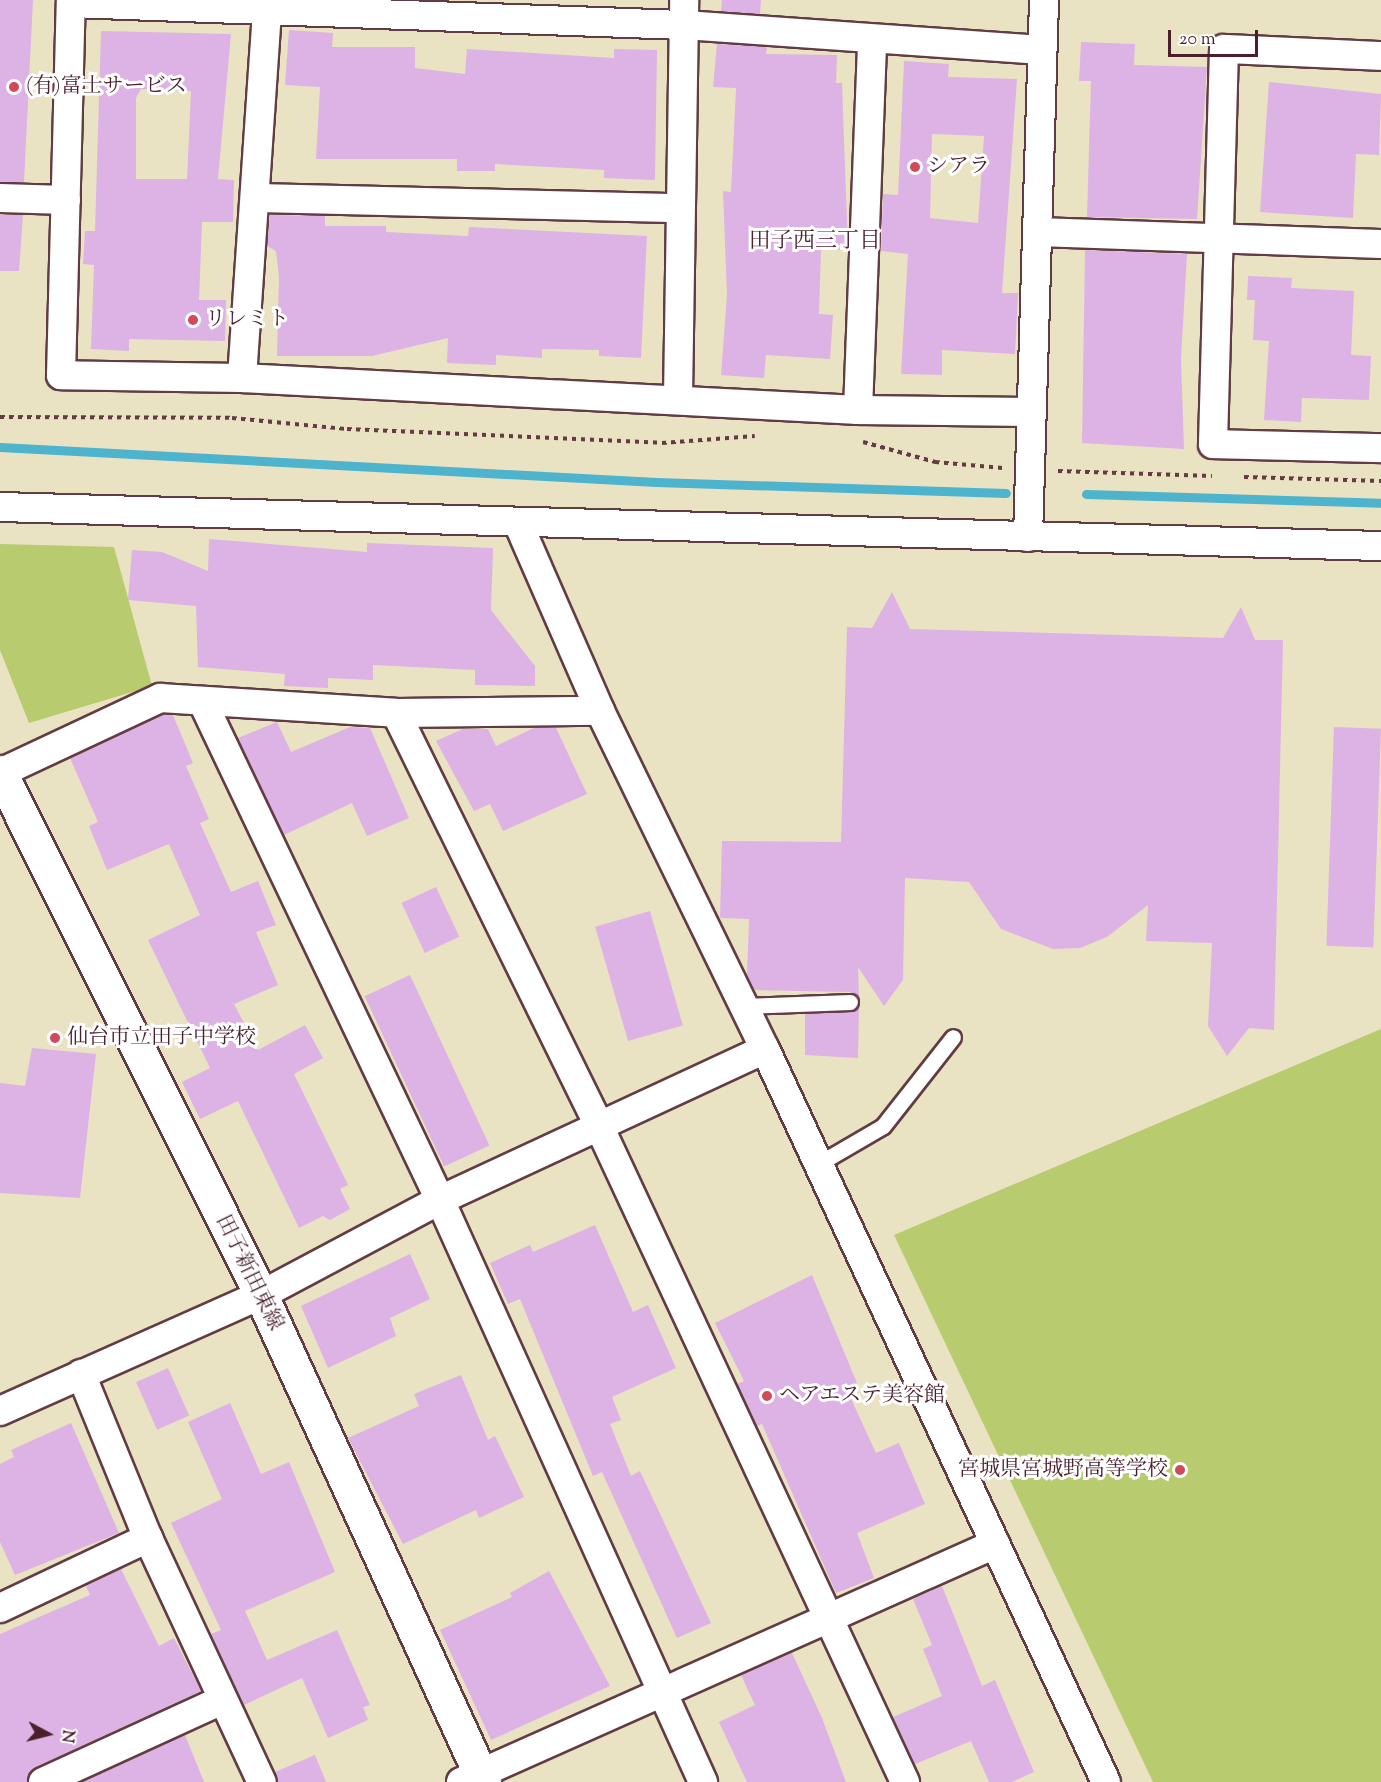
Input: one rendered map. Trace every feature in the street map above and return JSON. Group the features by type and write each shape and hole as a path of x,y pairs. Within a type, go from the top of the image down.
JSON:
{"street":[{"path":"1028,537 1044,0"},
{"path":"1030,412 858,410 678,397 242,378 61,375 71,3 267,8 684,12 872,41 1042,50"},
{"path":"242,378 258,198 267,8"},
{"path":"678,397 684,12"},
{"path":"858,410 872,41"},
{"path":"1381,56 1224,49 1213,444 1381,448"},
{"path":"0,198 66,200"},
{"path":"258,198 680,208"},
{"path":"1038,232 1381,244"},
{"path":"0,507 1381,546"},
{"path":"518,523 600,711 765,1049 1106,1782"},
{"path":"0,773 160,698 204,705 396,713 600,711"},
{"path":"204,705 440,1200 661,1693 704,1782"},
{"path":"396,713 599,1126 905,1782"},
{"name":"田子新田東線","path":"0,773 261,1295 475,1779"},
{"path":"0,1411 261,1295 440,1200 765,1049"},
{"path":"81,1374 148,1538 262,1782"},
{"path":"0,1608 148,1538"},
{"path":"475,1779 994,1544"},
{"path":"43,1782 222,1700"}],"lane":[{"path":"744,1006 850,1002"},
{"path":"818,1164 883,1126 953,1037"}],"path":[{"path":"0,417 232,418 347,429 662,443 767,436"},
{"path":"859,441 935,462 1029,470 1217,476"},
{"path":"1240,477 1381,481"}],"green space":[{"path":"0,544 114,547 152,686 29,723 0,650"},
{"path":"1381,1029 1381,1782 1153,1782 894,1235"}],"building":[{"path":"0,0 33,0 24,182 0,182"},
{"path":"722,0 761,0 760,14 721,11"},
{"path":"289,30 333,33 332,47 415,47 415,68 465,74 467,49 614,58 614,49 657,50 655,180 604,178 604,170 495,164 495,171 457,171 457,159 316,159 320,87 285,85"},
{"path":"101,31 231,34 218,179 234,180 233,222 202,222 199,300 226,300 225,341 129,339 129,351 91,349 94,265 83,264 85,231 95,231","holes":["141,89 191,91 187,179 136,179 136,98"]},
{"path":"1081,42 1135,44 1134,65 1207,67 1197,219 1087,217 1091,81 1079,81"},
{"path":"717,44 767,47 766,54 837,55 836,83 842,83 848,250 821,249 819,314 833,315 830,359 766,355 764,378 721,375 727,295 723,191 731,192 736,88 713,87"},
{"path":"904,61 949,64 948,77 1017,79 1002,293 1018,293 1015,354 942,350 942,375 901,374 908,254 881,251 883,194 898,195","holes":["932,134 984,136 978,223 930,218"]},
{"path":"1269,82 1381,94 1379,155 1356,154 1353,218 1260,212"},
{"path":"0,215 23,215 19,271 0,271"},
{"path":"270,215 325,216 325,226 386,226 386,232 468,236 469,227 647,236 641,358 599,356 599,350 542,349 542,358 496,355 496,365 447,363 448,338 372,356 277,356 279,277 276,251 267,246"},
{"path":"1085,250 1187,254 1181,359 1184,449 1082,443"},
{"path":"1248,276 1292,278 1291,288 1354,291 1351,355 1371,356 1369,400 1302,398 1301,422 1264,420 1269,341 1253,340 1255,300 1247,300"},
{"path":"209,539 367,552 367,543 493,548 491,610 535,666 535,686 475,685 475,670 373,665 373,680 328,678 328,688 284,686 285,674 198,667 196,606 128,600 132,550 162,552 208,571"},
{"path":"892,592 910,629 1223,638 1241,607 1255,640 1283,640 1274,1030 1249,1028 1227,1056 1208,1026 1212,943 1146,941 1148,905 1107,937 1080,948 1053,949 1001,929 969,882 905,878 903,980 884,1006 858,967 859,998 850,992 755,990 747,974 749,919 720,918 722,841 841,842 847,627 872,628"},
{"path":"163,715 173,715 193,763 186,766 209,819 200,823 231,892 258,881 276,925 256,932 278,985 234,1004 258,1050 305,1025 323,1058 294,1074 348,1185 340,1189 350,1209 330,1220 323,1216 299,1228 238,1101 200,1119 182,1082 210,1068 148,940 200,915 169,844 107,870 89,826 98,822 70,758"},
{"path":"277,722 291,752 350,727 370,728 409,818 367,836 352,803 284,835 238,738"},
{"path":"1334,727 1381,729 1373,948 1326,946"},
{"path":"534,728 556,728 587,794 503,831 490,804 474,811 436,741 463,729 488,729 496,746"},
{"path":"436,887 459,937 425,953 402,903"},
{"path":"650,911 683,1025 628,1041 595,927"},
{"path":"410,975 489,1145 444,1167 365,996"},
{"path":"859,1006 858,1058 805,1055 805,1013 850,1012"},
{"path":"32,1048 96,1054 80,1198 0,1193 0,1083 25,1086"},
{"path":"595,1225 633,1312 648,1305 676,1368 612,1397 621,1420 610,1424 631,1476 640,1471 711,1623 677,1638 602,1472 593,1476 520,1299 508,1304 490,1263 530,1245 533,1252"},
{"path":"410,1254 430,1299 390,1318 396,1336 328,1368 301,1306"},
{"path":"812,1275 857,1383 846,1388 876,1453 899,1443 925,1504 857,1533 874,1578 836,1593 762,1424 757,1426 737,1384 744,1381 715,1323"},
{"path":"168,1368 189,1416 157,1430 136,1382"},
{"path":"461,1375 488,1440 495,1436 524,1497 479,1518 476,1510 403,1544 348,1438 419,1406 414,1394"},
{"path":"230,1403 261,1474 289,1462 335,1572 245,1611 267,1660 337,1630 370,1705 363,1707 368,1720 328,1738 302,1678 244,1705 211,1634 221,1630 171,1523 222,1499 188,1422"},
{"path":"71,1423 119,1533 15,1575 0,1542 0,1464 14,1457 11,1450"},
{"path":"121,1569 159,1646 174,1638 201,1691 36,1767 27,1782 0,1782 0,1634 90,1595 86,1586"},
{"path":"549,1571 610,1686 491,1740 440,1630 512,1597 510,1593"},
{"path":"942,1586 982,1686 995,1680 1034,1772 1012,1782 989,1782 971,1741 915,1764 893,1717 942,1696 923,1649 932,1645 913,1599"},
{"path":"792,1653 822,1718 846,1782 747,1782 719,1722 755,1705 741,1675"},
{"path":"185,1735 204,1782 83,1782"},
{"path":"315,1755 326,1782 278,1782 275,1772"}],"waterway":[{"path":"0,447 656,482 1006,493"},
{"path":"1086,494 1381,503"}],"place":[{"name":"(有)富士サービス","path":"14,87"},
{"name":"シアラ","path":"915,167"},
{"name":"リレミト","path":"193,320"},
{"name":"仙台市立田子中学校","path":"55,1038"},
{"name":"ヘアエステ美容館","path":"767,1396"},
{"name":"宮城県宮城野高等学校","path":"1180,1470"}],"district":[{"name":"田子西三丁目","path":"815,243"}]}
